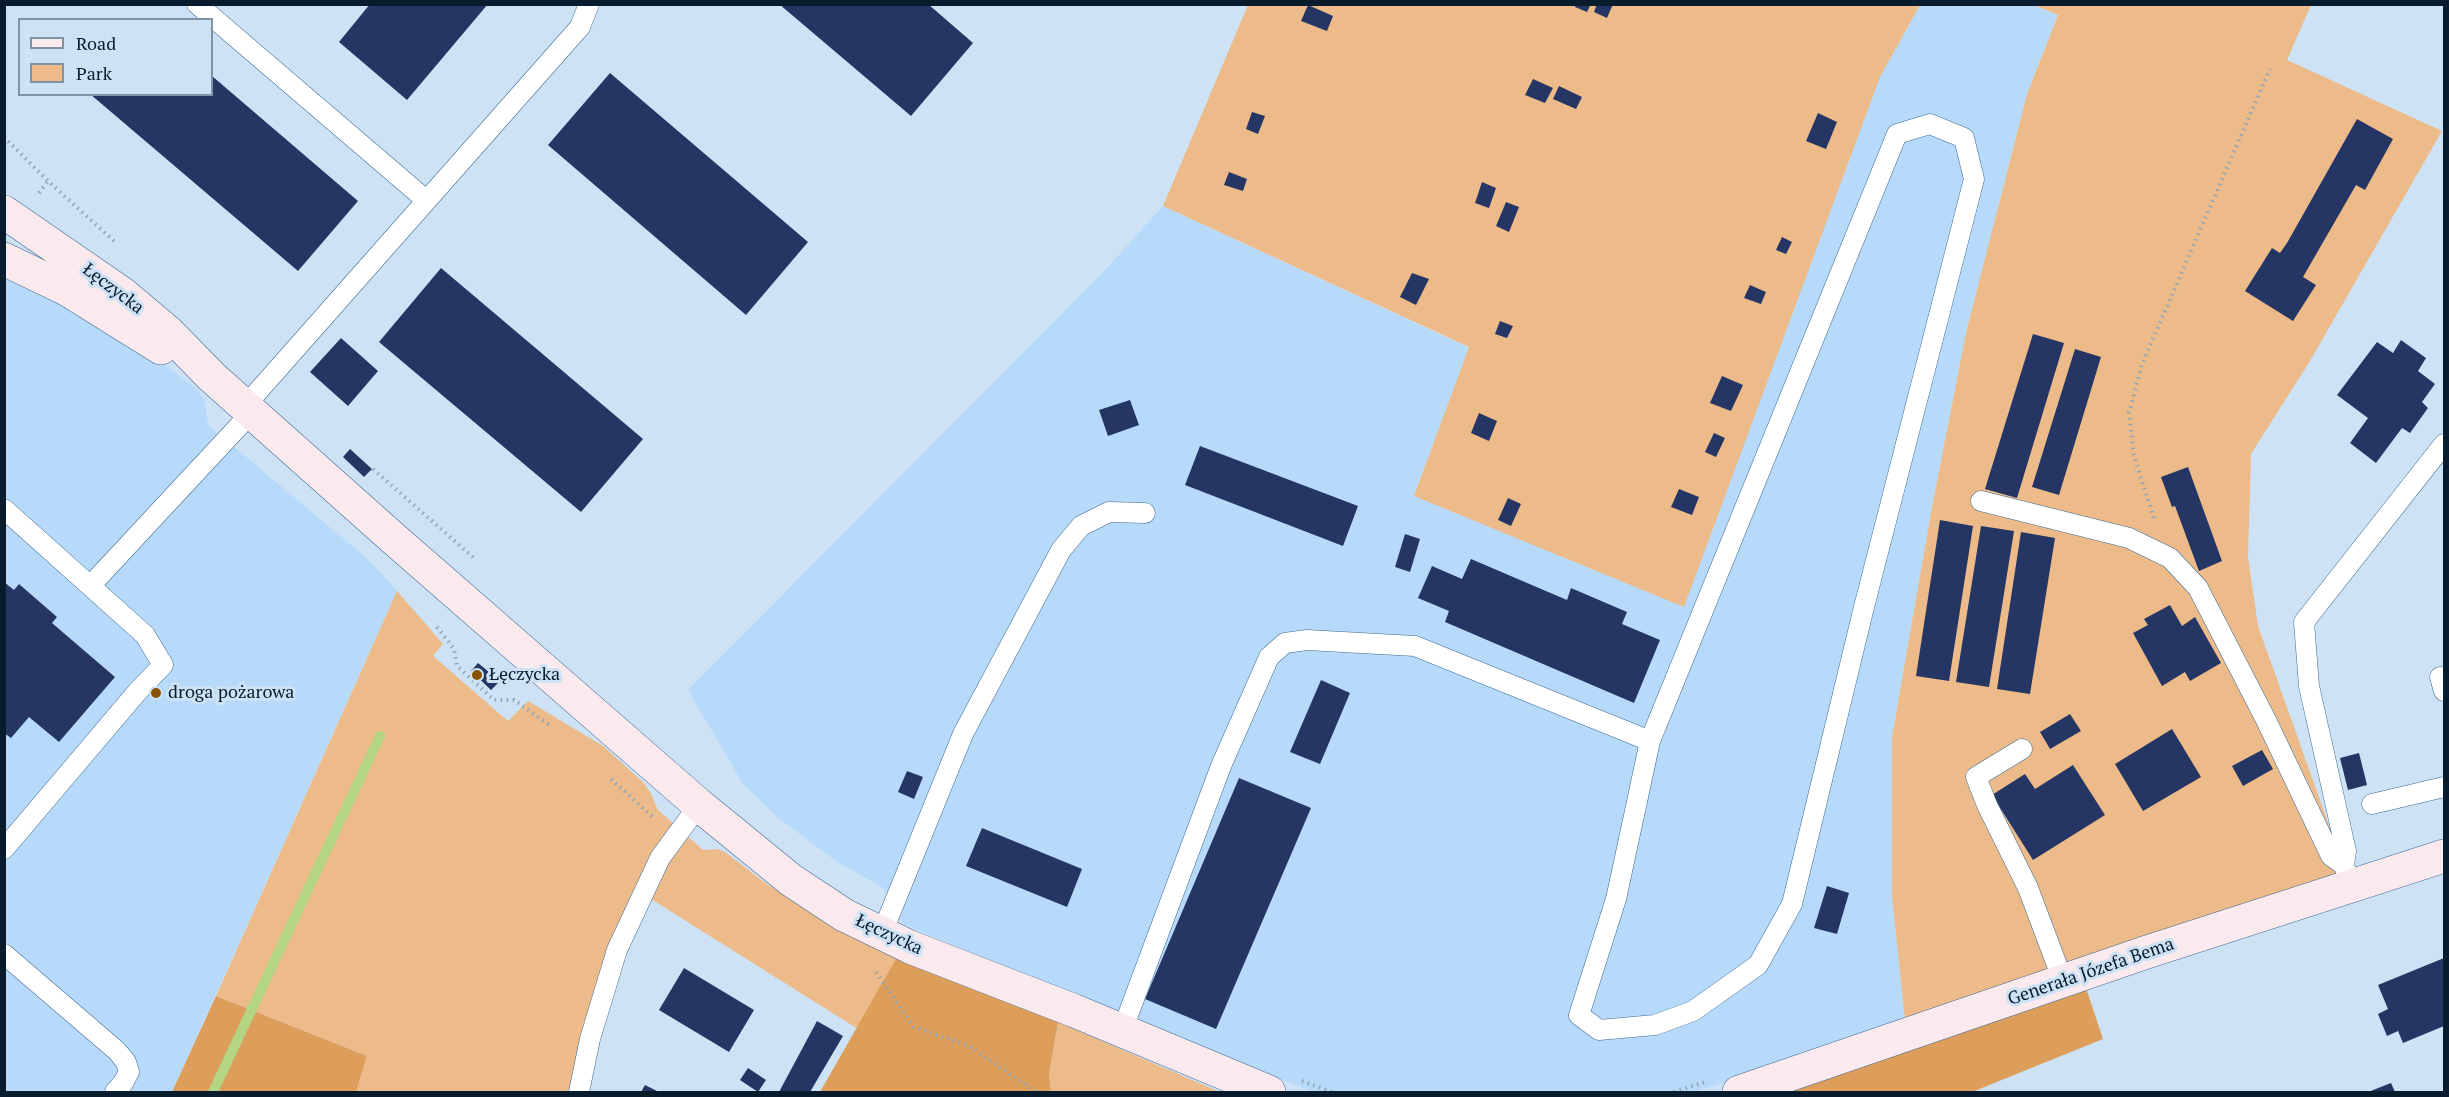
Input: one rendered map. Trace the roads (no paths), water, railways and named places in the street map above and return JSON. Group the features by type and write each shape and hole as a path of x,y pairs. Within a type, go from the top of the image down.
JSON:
{"street":[{"name":"Łęczycka","path":"4,212 123,294 168,332 212,377 248,409 699,805 790,880 844,915 910,947 1122,1030 1282,1085"},
{"name":"Łęczycka","path":"4,259 68,290 212,377"},
{"name":"Generała Józefa Bema","path":"1740,1092 2063,981 2347,875 2445,856"}],"lane":[{"path":"197,4 426,200"},
{"path":"91,585 248,409 426,200 580,27 589,4"},
{"path":"1930,124 1964,138 1974,180 1864,607 1792,904 1758,965 1693,1011 1655,1025 1599,1030 1579,1015 1616,899 1650,741 1897,134 1930,124"},
{"path":"2347,875 2346,851 2309,686 2304,622 2445,444"},
{"path":"1981,501 2129,538 2170,558 2198,588 2266,720 2331,856 2347,875"},
{"path":"4,509 146,635 163,665 4,849"},
{"path":"882,933 963,734 1061,550 1081,526 1109,512 1145,513"},
{"path":"1122,1030 1221,766 1269,657 1285,643 1307,640 1415,646 1650,741"},
{"path":"2022,749 1976,777 1987,805 2028,888 2063,981"},
{"path":"2372,804 2445,787"},
{"path":"579,1092 590,1039 617,950 660,858 699,805"},
{"path":"4,954 126,1062 129,1072 115,1092"}],"waterway":[{"path":"213,1092 380,736"}],"place":[{"name":"Łęczycka","path":"477,675"},
{"name":"droga pożarowa","path":"156,693"}]}
